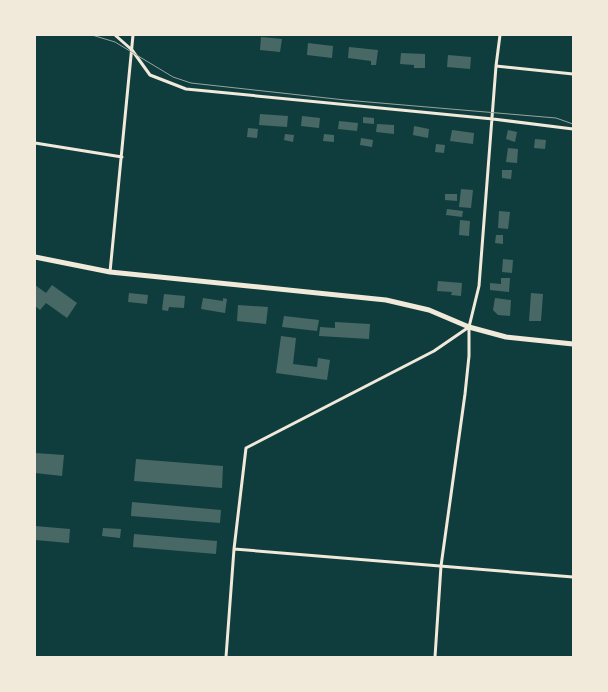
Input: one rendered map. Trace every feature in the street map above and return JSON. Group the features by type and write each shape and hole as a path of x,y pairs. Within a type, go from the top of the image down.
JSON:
{"main road":[{"path":"35,257 110,272 386,300 428,310 469,327 506,338 573,344"}],"street":[{"path":"114,35 132,50 150,75 186,89 493,119 573,129"},
{"path":"110,272 133,35"},
{"path":"435,657 441,566 466,385 469,327 479,286 500,35"},
{"path":"496,66 573,74"},
{"path":"35,143 122,157"},
{"path":"226,657 234,548 246,448 434,351 469,327"},
{"path":"234,548 573,577"}],"building":[{"path":"261,37 282,39 280,52 260,50"},
{"path":"308,43 333,46 332,58 307,55"},
{"path":"349,47 378,50 376,65 371,65 371,61 348,58"},
{"path":"401,53 425,54 425,68 414,68 414,65 400,64"},
{"path":"448,55 471,57 470,69 447,67"},
{"path":"260,114 288,116 287,127 259,125"},
{"path":"302,116 320,118 319,128 301,126"},
{"path":"363,117 374,118 374,124 363,123"},
{"path":"339,121 358,123 357,131 338,129"},
{"path":"377,124 394,125 394,134 376,132"},
{"path":"414,126 429,129 428,138 413,135"},
{"path":"248,128 258,129 257,138 247,137"},
{"path":"452,130 474,133 473,144 450,141"},
{"path":"508,130 517,132 515,142 506,139"},
{"path":"285,134 294,135 293,142 284,140"},
{"path":"324,134 334,135 334,142 323,141"},
{"path":"361,138 373,140 372,147 360,145"},
{"path":"535,139 546,140 545,149 534,148"},
{"path":"436,144 445,145 444,153 435,152"},
{"path":"508,148 518,149 517,163 506,162"},
{"path":"502,170 512,170 511,179 502,178"},
{"path":"461,189 473,190 471,208 459,207"},
{"path":"445,194 457,194 457,201 445,200"},
{"path":"447,209 463,211 462,217 446,215"},
{"path":"499,211 510,212 508,229 498,228"},
{"path":"460,220 470,221 469,236 459,235"},
{"path":"496,235 503,235 503,244 495,243"},
{"path":"503,259 513,260 512,273 502,272"},
{"path":"501,278 510,278 509,292 490,290 490,283 501,284"},
{"path":"438,281 462,283 461,296 451,295 452,292 437,291"},
{"path":"35,285 46,293 52,285 77,303 67,318 46,303 40,310 35,306"},
{"path":"129,293 148,295 147,304 128,302"},
{"path":"531,293 543,294 541,321 529,321"},
{"path":"164,294 185,296 184,308 169,307 168,311 162,310"},
{"path":"203,298 223,301 223,298 227,299 225,313 201,309"},
{"path":"495,298 511,300 510,316 498,315 493,310"},
{"path":"238,305 268,307 266,324 237,321"},
{"path":"284,316 319,320 317,331 282,327"},
{"path":"335,322 370,324 369,339 319,336 320,327 335,328"},
{"path":"281,336 296,338 293,364 317,367 318,358 330,360 327,380 276,373"},
{"path":"35,453 64,455 62,476 35,473"},
{"path":"136,459 223,466 222,488 134,481"},
{"path":"132,502 221,510 220,523 131,516"},
{"path":"35,526 70,529 69,543 35,540"},
{"path":"103,528 121,529 120,538 102,536"},
{"path":"134,534 217,541 216,554 133,547"}],"tram line":[{"path":"92,35 115,42 173,77 191,83 345,100 556,118 573,124"}]}
